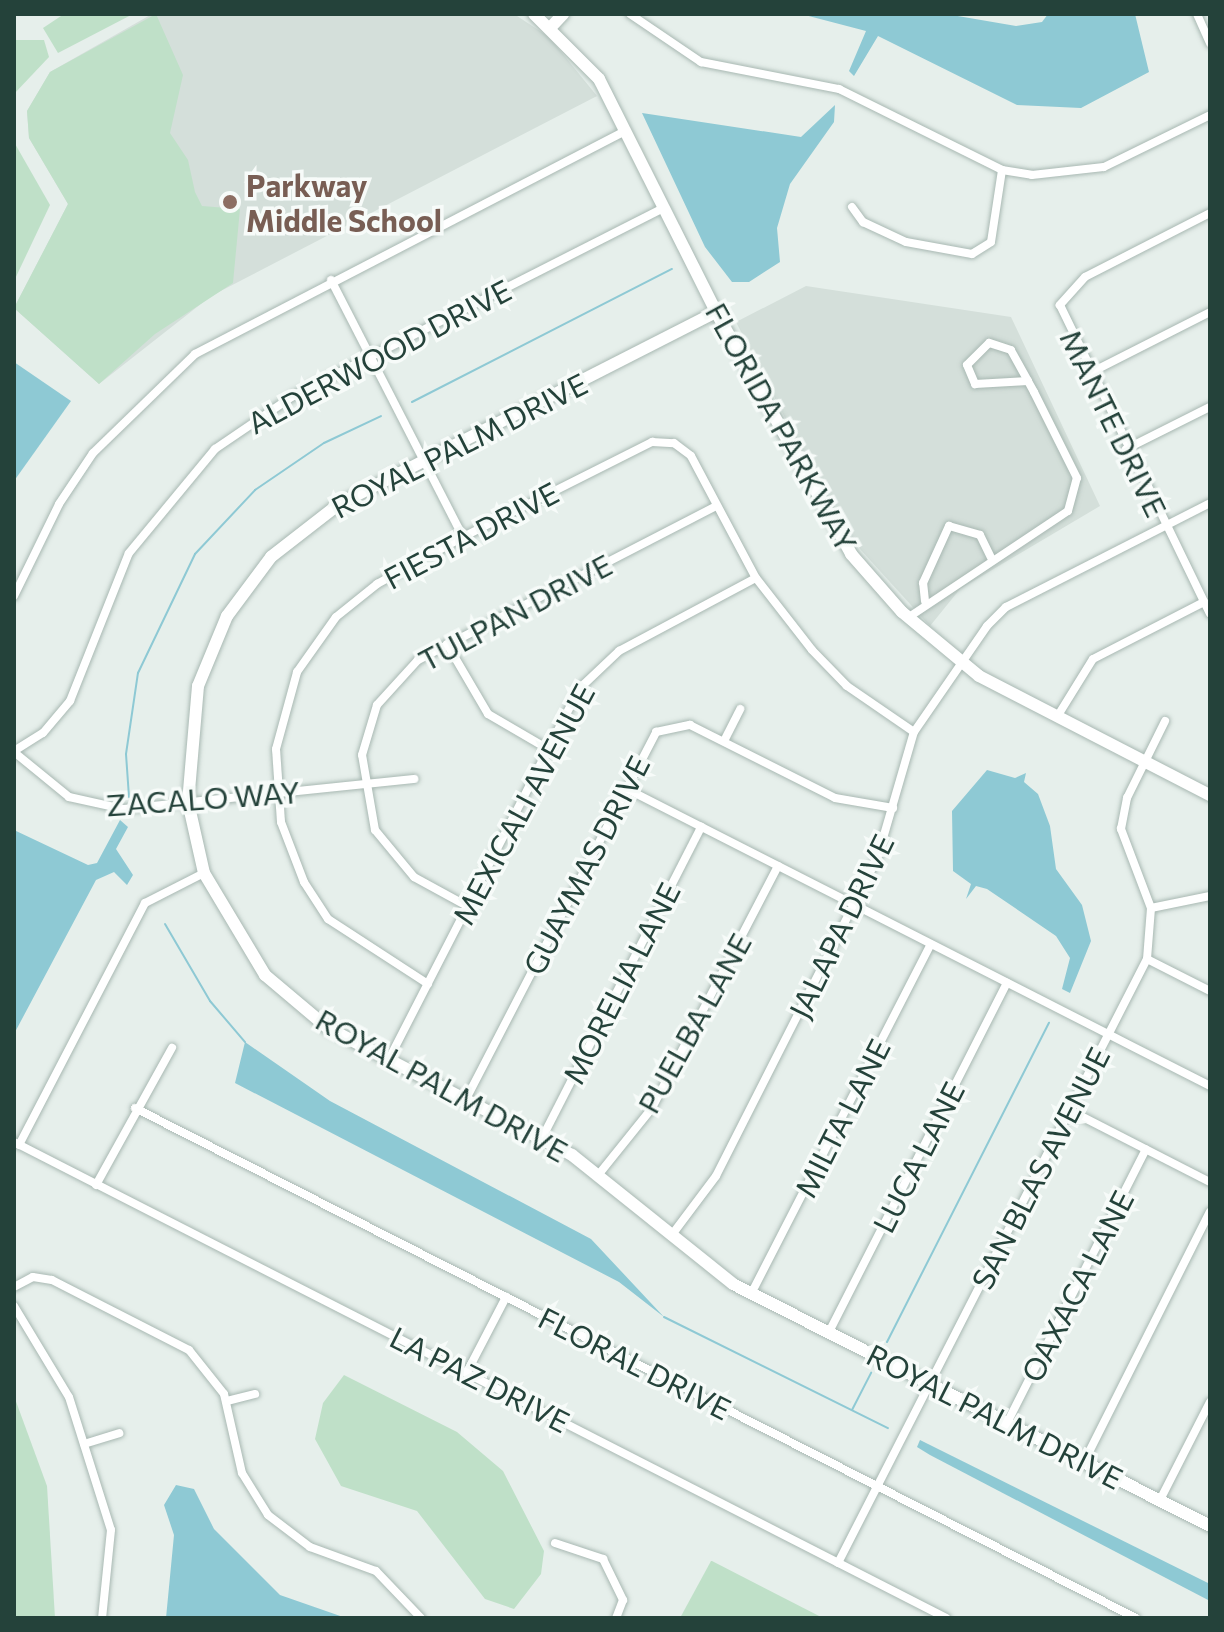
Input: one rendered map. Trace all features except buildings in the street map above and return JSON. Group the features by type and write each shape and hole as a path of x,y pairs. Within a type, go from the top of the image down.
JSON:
{"street":[{"name":"FLORIDA PARKWAY","path":"534,14 551,27 599,79 716,312 815,498 851,554 909,617 960,663 1057,717 1210,795"},
{"path":"551,27 563,14"},
{"path":"630,14 701,62 839,89 1002,170 1032,175 1104,167 1210,115"},
{"path":"1197,14 1210,43"},
{"path":"14,596 59,504 143,398 207,347 331,280 625,131"},
{"path":"852,207 863,222 906,242 972,254 991,242 1002,170"},
{"name":"ALDERWOOD DRIVE","path":"14,752 43,733 70,701 114,581 193,470 265,412 663,208"},
{"name":"MANTE DRIVE","path":"1210,213 1066,290 1062,322 1210,614"},
{"path":"331,280 463,537"},
{"name":"ROYAL PALM DRIVE","path":"716,312 317,519 250,581 198,686 188,802 204,873 265,975 328,1028 541,1140 599,1174 703,1265 1210,1526"},
{"path":"1088,374 1210,312"},
{"path":"909,617 925,601 991,558 1060,522 1077,486 1028,381 998,341 967,365 975,384 1028,381"},
{"path":"1126,449 1210,407"},
{"name":"FIESTA DRIVE","path":"428,984 328,919 285,837 275,794 280,719 313,645 366,591 463,537 661,441 691,456 756,578 847,686 914,732"},
{"name":"JALAPA DRIVE","path":"671,1236 716,1176 854,905 893,808 914,732 960,663 1006,607 1210,503"},
{"name":"TULPAN DRIVE","path":"467,906 397,862 375,830 362,786 362,755 377,705 396,679 447,644 717,506"},
{"path":"925,601 923,583 949,526 980,535 991,558"},
{"name":"MEXICALI AVENUE","path":"388,1061 548,749 598,667 756,578"},
{"path":"1057,717 1093,659 1204,602"},
{"path":"447,644 488,714 548,749"},
{"path":"724,741 740,709"},
{"name":"SAN BLAS AVENUE","path":"838,1563 1147,959 1151,908 1121,829 1145,762 1165,721"},
{"name":"GUAYMAS DRIVE","path":"465,1101 656,732 672,724 724,741 835,798 893,808"},
{"name":"ZACALO WAY","path":"14,752 45,783 82,803 123,809 414,779"},
{"path":"625,788 1210,1086"},
{"name":"MORELIA LANE","path":"541,1140 701,827"},
{"name":"PUELBA LANE","path":"599,1174 652,1108 778,866"},
{"path":"17,1144 145,903 204,873"},
{"path":"1151,908 1210,896"},
{"name":"MILTA LANE","path":"752,1292 931,944"},
{"path":"1147,959 1210,991"},
{"name":"LUCA LANE","path":"829,1332 1007,983"},
{"path":"96,1185 135,1108 172,1048"},
{"name":"FLORAL DRIVE","path":"135,1108 1136,1618"},
{"path":"1069,1110 1210,1182"},
{"name":"LA PAZ DRIVE","path":"17,1144 946,1618"},
{"name":"OAXACA LANE","path":"1007,1423 1146,1149"},
{"path":"1084,1462 1210,1212"},
{"path":"14,1287 33,1277 52,1280 170,1338 203,1362 227,1401 242,1473 268,1515 310,1547 376,1571 421,1618"},
{"path":"467,1372 506,1297"},
{"path":"14,1306 51,1358 84,1444 111,1530 102,1618"},
{"path":"227,1401 255,1394"},
{"path":"1160,1500 1210,1402"},
{"path":"84,1444 119,1433"},
{"path":"555,1543 603,1559 623,1600 616,1618"}],"shaded area":[{"name":"Parkway Middle School","path":"152,14 514,14 549,37 597,96 211,296 99,384 14,308 68,204 29,138 27,111 50,72"},
{"path":"806,286 1011,317 1100,506 960,589 930,626 860,549 825,496 736,322"}],"green space":[{"path":"64,14 133,14 58,53 43,28"},
{"path":"156,14 183,75 170,133 188,160 195,192 202,206 240,209 233,283 155,334 99,384 14,308 68,204 29,138 27,111 50,72"},
{"path":"14,40 44,40 49,57 14,94"},
{"path":"14,142 50,205 14,281"},
{"path":"344,1375 457,1432 503,1471 544,1551 541,1574 514,1609 485,1599 417,1511 341,1486 315,1439 323,1403"},
{"path":"14,1396 47,1486 55,1618 14,1618"},
{"path":"712,1561 823,1618 680,1618"}],"water":[{"path":"801,14 946,14 1016,26 1042,22 1048,14 1135,14 1149,72 1081,108 1017,105 878,36 854,76 849,71 866,31"},
{"path":"835,105 834,122 790,184 777,228 780,262 749,282 732,282 705,247 642,113 801,137"},
{"path":"14,362 71,401 14,481"},
{"path":"987,770 1015,778 1026,773 1024,782 1038,794 1050,826 1056,869 1082,905 1091,941 1070,993 1062,989 1070,958 1056,936 987,889 976,886 966,899 971,884 953,871 952,811"},
{"path":"120,820 128,827 116,849 133,875 127,885 114,872 96,880 14,1034 14,830 88,865 97,863"},
{"path":"245,1042 330,1101 591,1239 664,1317 619,1282 235,1083"},
{"path":"920,1440 1210,1584 1210,1601 930,1455 917,1447"},
{"path":"176,1485 194,1489 214,1529 280,1595 346,1618 166,1618 174,1535 164,1505"}],"waterway":[{"path":"412,402 672,269"},
{"path":"129,797 126,754 138,673 195,554 255,490 324,443 381,416"},
{"path":"165,924 210,1001 245,1042"},
{"path":"887,1342 1049,1023"},
{"path":"664,1317 888,1428"},
{"path":"852,1410 871,1373"}],"place":[{"name":"Parkway Middle School","path":"230,202"}]}
